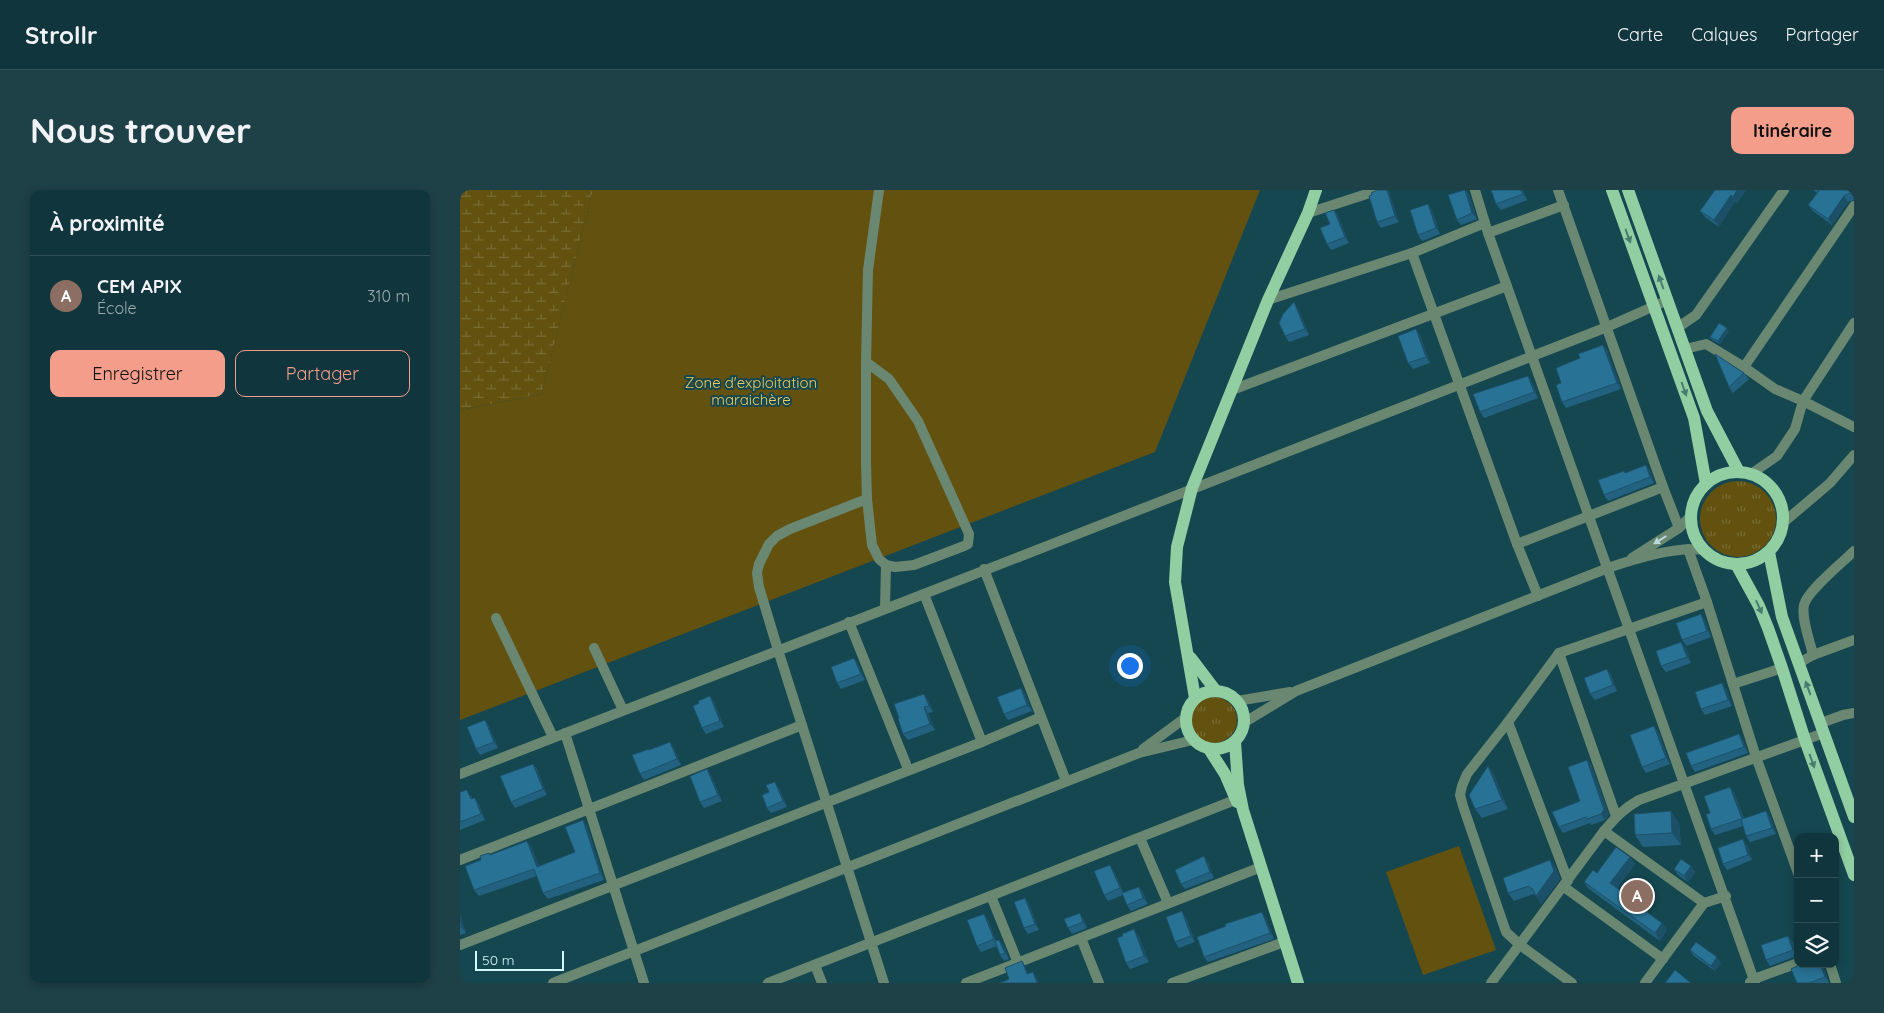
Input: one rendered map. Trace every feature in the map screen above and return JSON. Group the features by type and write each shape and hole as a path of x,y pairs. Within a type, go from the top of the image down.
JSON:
{"main road":[{"path":"1195,698 1189,656 1177,598 1175,562 1177,547 1192,488 1268,300 1316,190"},
{"path":"1612,190 1694,418 1706,484"},
{"path":"1628,190 1710,417 1745,473"},
{"path":"1727,473 1745,473 1761,478 1774,489 1782,505 1784,522 1779,538 1769,552 1759,559 1748,563 1736,564 1718,560 1704,550 1694,534 1691,516 1695,499 1706,484 1716,477 1727,473"},
{"path":"1769,552 1778,602 1854,817"},
{"path":"1736,564 1759,606 1782,668 1804,740 1854,875"},
{"path":"1189,656 1216,691"},
{"path":"1216,691 1228,694 1237,700 1243,710 1244,722 1242,733 1234,742 1218,750 1200,746 1193,740 1187,730 1185,718 1188,707 1195,698 1205,692 1216,691"},
{"path":"1234,742 1239,805"},
{"path":"1209,749 1239,805 1298,983"}],"street":[{"path":"866,362 889,379 918,422 969,534 969,539 964,546 914,565 904,567 886,565 879,559 872,545 867,499 866,362 868,270 879,190"},
{"path":"1308,212 1379,190"},
{"path":"1475,190 1588,516 1726,896 1753,982 1794,965"},
{"path":"1558,190 1663,488 1679,528"},
{"path":"1677,328 1696,315 1784,190"},
{"path":"1268,300 1487,228 1564,206"},
{"path":"1744,367 1854,206"},
{"path":"1412,253 1517,544 1538,596"},
{"path":"1232,390 1507,286"},
{"path":"460,774 1607,327 1668,300"},
{"path":"1745,473 1778,456 1795,429 1803,401 1854,323"},
{"path":"1685,349 1706,344 1775,389 1854,427"},
{"path":"1784,522 1830,483 1854,454"},
{"path":"1517,544 1663,488"},
{"path":"867,499 790,528 769,544 759,564 757,573 759,587 778,650 884,983"},
{"path":"1627,561 1679,528 1691,516"},
{"path":"1688,550 1734,684 1756,757 1794,862"},
{"path":"1244,722 1296,691 1608,568 1627,561 1688,550 1704,550"},
{"path":"1813,655 1804,617 1804,604 1824,579 1854,551"},
{"path":"885,608 886,565"},
{"path":"984,569 1066,781"},
{"path":"924,594 982,742"},
{"path":"1572,983 1520,945 1506,932 1462,806 1460,795 1462,786 1467,774 1559,653 1707,602"},
{"path":"496,618 553,737"},
{"path":"849,622 908,769"},
{"path":"1799,663 1813,655 1854,640"},
{"path":"594,648 623,710"},
{"path":"1559,653 1616,816"},
{"path":"1734,684 1782,668"},
{"path":"1237,700 1296,691"},
{"path":"1492,983 1604,831 1627,806 1804,740 1843,714 1854,714"},
{"path":"460,945 908,769 982,742 1041,717"},
{"path":"1139,753 1185,718"},
{"path":"1508,722 1566,884 1663,959"},
{"path":"460,860 802,725"},
{"path":"565,733 644,983"},
{"path":"553,983 1139,753 1193,740"},
{"path":"768,983 1140,838 1239,805"},
{"path":"1604,831 1704,903"},
{"path":"1140,838 1168,903"},
{"path":"966,983 1261,867"},
{"path":"992,896 1018,963"},
{"path":"1645,983 1704,903 1726,896"},
{"path":"1081,938 1099,983"},
{"path":"1172,983 1190,980 1284,942"},
{"path":"815,965 822,983"},
{"path":"1831,968 1836,983"}],"green space":[{"path":"460,190 593,190 542,394 460,410"},
{"name":"Zone d'exploitation maraichère","path":"593,190 1260,190 1155,452 460,720 460,410 542,394"},
{"path":"1738,481 1753,484 1765,492 1773,504 1776,519 1773,534 1765,546 1753,554 1738,557 1723,554 1711,546 1703,534 1700,519 1703,504 1711,492 1723,484"},
{"path":"1209,697 1219,697 1233,707 1237,720 1233,733 1227,739 1219,743 1209,743 1195,733 1191,725 1191,715 1201,701"},
{"path":"1459,846 1496,950 1423,975 1386,872"}],"building":[{"path":"1377,190 1387,190 1395,216 1377,222 1369,196"},
{"path":"1465,190 1472,213 1457,220 1448,195"},
{"path":"1491,190 1521,190 1523,194 1496,204"},
{"path":"1715,190 1737,190 1733,197 1731,195 1714,220 1700,211"},
{"path":"1818,190 1852,190 1844,196 1828,219 1808,205"},
{"path":"1428,204 1436,228 1418,235 1410,210"},
{"path":"1334,210 1345,237 1327,244 1320,228 1330,224 1325,213"},
{"path":"1294,302 1305,329 1285,336 1279,323 1283,314"},
{"path":"1719,323 1727,328 1718,341 1710,337"},
{"path":"1416,329 1426,357 1408,363 1398,336"},
{"path":"1603,345 1617,383 1562,402 1556,385 1561,383 1556,368 1580,358 1578,354"},
{"path":"1715,354 1744,373 1729,387"},
{"path":"1528,376 1534,392 1480,412 1473,394"},
{"path":"1646,465 1650,477 1604,495 1598,480"},
{"path":"1701,614 1707,631 1682,640 1676,623"},
{"path":"1681,642 1687,657 1661,666 1656,651"},
{"path":"854,658 861,674 837,683 831,667"},
{"path":"1607,669 1613,685 1590,694 1584,678"},
{"path":"1722,683 1728,700 1701,709 1695,692"},
{"path":"1021,688 1027,705 1004,714 997,697"},
{"path":"924,694 929,706 924,707 930,724 903,734 894,704"},
{"path":"710,696 720,721 702,728 693,706 699,703 698,701"},
{"path":"485,720 494,742 476,749 467,727"},
{"path":"1654,726 1666,758 1642,767 1630,735"},
{"path":"1739,734 1744,747 1691,766 1686,753"},
{"path":"670,742 677,759 640,774 632,755"},
{"path":"1587,760 1604,810 1601,814 1587,819 1586,817 1559,827 1552,812 1580,801 1568,767"},
{"path":"533,764 543,789 511,802 500,776"},
{"path":"1488,766 1502,800 1475,809 1469,795"},
{"path":"707,769 718,795 700,802 690,776"},
{"path":"775,782 783,801 767,808 762,795 769,792 766,785"},
{"path":"1730,787 1742,819 1766,811 1772,828 1746,836 1741,819 1711,829 1706,814 1710,813 1704,796"},
{"path":"467,790 471,799 475,798 481,814 460,822 460,792"},
{"path":"1671,811 1672,833 1635,835 1634,814"},
{"path":"583,820 600,873 543,893 534,869 474,890 465,866 481,860 480,856 489,853 490,855 527,841 537,867 575,852 565,827"},
{"path":"1743,839 1748,855 1723,864 1718,848"},
{"path":"1616,847 1630,857 1610,883 1662,923 1655,933 1584,882 1593,870 1597,873"},
{"path":"1204,856 1210,872 1181,884 1175,870"},
{"path":"1681,859 1691,866 1684,876 1674,869"},
{"path":"1550,860 1554,871 1536,896 1529,886 1508,893 1503,878"},
{"path":"1110,865 1120,888 1104,895 1094,871"},
{"path":"1139,887 1143,898 1127,905 1122,893"},
{"path":"1025,898 1035,924 1024,928 1014,902"},
{"path":"1182,911 1191,936 1175,942 1166,917"},
{"path":"1262,912 1270,933 1204,957 1197,937 1226,926 1225,924"},
{"path":"1080,913 1083,922 1068,928 1064,919"},
{"path":"984,914 994,939 977,946 967,920"},
{"path":"1134,929 1144,956 1126,963 1117,938"},
{"path":"1788,936 1793,950 1766,960 1761,945"},
{"path":"999,940 1005,953 1000,955 995,941"},
{"path":"1696,942 1717,957 1711,966 1690,950"},
{"path":"1022,961 1027,974 1033,972 1037,983 1000,983 1009,979 1005,968"},
{"path":"1822,968 1825,977 1809,983 1797,983 1791,969"},
{"path":"1675,970 1691,983 1665,983"}],"place":[{"name":"CEM APIX","path":"1637,896"}]}
